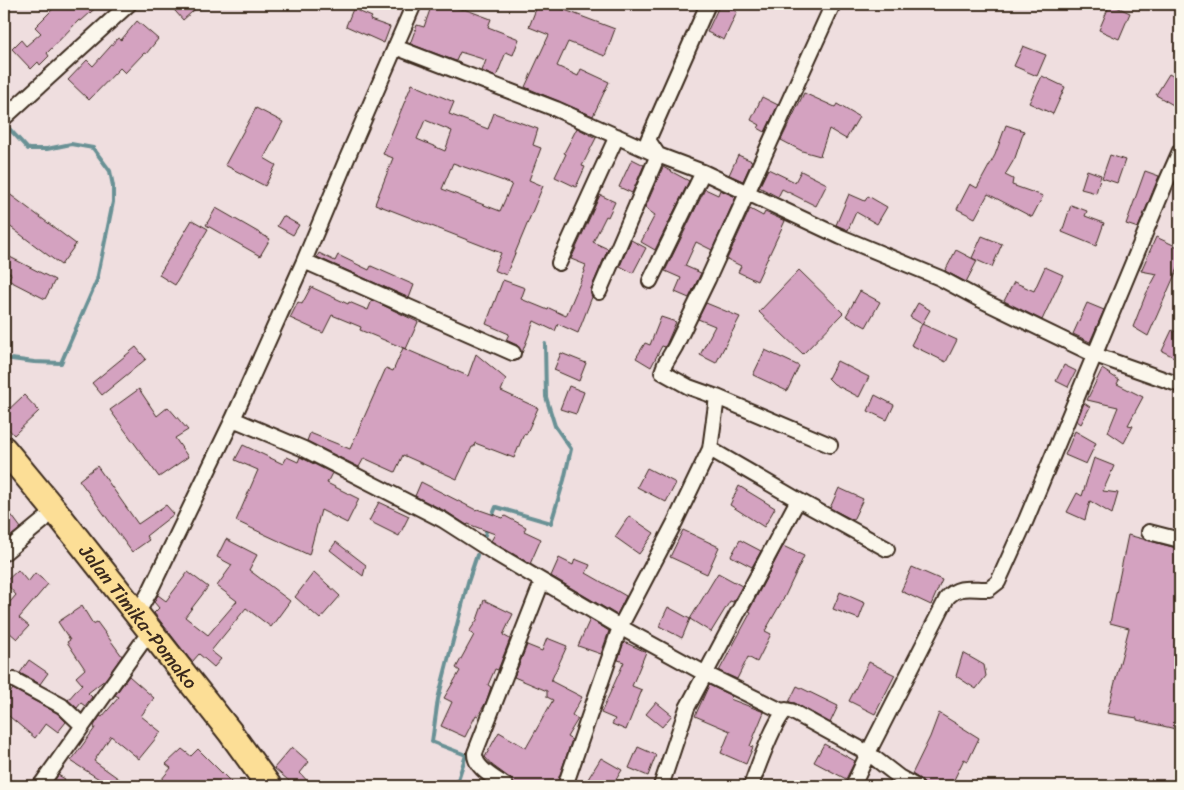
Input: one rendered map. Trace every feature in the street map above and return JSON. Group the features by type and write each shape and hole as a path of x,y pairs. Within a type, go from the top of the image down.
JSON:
{"highway":[{"name":"Jalan Timika-Pomako","path":"4,449 63,520 230,732 269,786"},
{"name":"Jalan Timika-Pomako","path":"4,471 216,734 254,786"}],"street":[{"path":"6,117 129,4"},
{"path":"137,614 150,591 233,419 304,261 414,4"},
{"path":"658,155 648,140 708,4"},
{"path":"830,445 717,397 689,388 662,372 748,194 833,4"},
{"path":"395,48 507,89 658,155 703,172 841,237 940,278 981,300 1095,354 1180,385"},
{"path":"559,263 617,136"},
{"path":"853,786 947,598 953,592 961,589 989,589 998,582 1026,520 1180,151"},
{"path":"598,292 658,155"},
{"path":"650,281 703,172"},
{"path":"304,261 514,353"},
{"path":"565,786 620,627 675,522 710,449 717,397"},
{"path":"233,419 304,449 443,520 542,582 620,627 704,673 784,712 786,710 791,711 868,753 899,777 915,786"},
{"path":"710,449 798,500 888,548"},
{"path":"662,786 682,720 704,673 798,500"},
{"path":"4,553 44,520"},
{"path":"1149,532 1180,540"},
{"path":"506,786 479,766 474,758 542,582"},
{"path":"40,786 142,641"},
{"path":"14,680 62,706 82,725"},
{"path":"752,786 762,758 784,712"}],"building":[{"path":"58,4 100,4 81,21 79,20 47,53 49,56 40,65 38,62 31,69 12,49 21,40 26,46 41,33 35,27"},
{"path":"169,4 201,4 183,20"},
{"path":"432,4 445,4 491,19 488,27 519,39 513,55 506,52 496,77 482,71 486,60 460,52 456,61 410,44 417,25 424,27"},
{"path":"538,4 549,4 615,29 605,56 568,42 557,66 578,76 581,69 609,82 593,116 525,87 549,35 529,27"},
{"path":"720,4 737,12 724,40 707,32"},
{"path":"1110,4 1130,13 1119,39 1099,30"},
{"path":"353,9 372,17 370,20 390,27 384,43 346,26"},
{"path":"137,21 158,39 146,54 144,53 125,73 120,68 89,100 68,80 87,60 93,66 118,38 121,40"},
{"path":"1023,46 1046,55 1037,76 1014,66"},
{"path":"1169,74 1180,80 1180,109 1156,95"},
{"path":"1042,76 1065,87 1053,114 1029,103"},
{"path":"412,84 454,102 449,114 488,129 494,113 538,129 533,145 541,148 529,180 543,186 506,275 494,270 501,253 375,204 393,158 383,154","holes":["425,120 452,131 445,151 417,139","453,163 512,184 500,211 442,189"]},
{"path":"804,93 835,107 837,104 859,117 846,139 829,129 820,156 802,151 781,140"},
{"path":"762,97 778,105 765,132 758,128 760,125 751,120"},
{"path":"256,108 283,122 264,158 276,165 265,186 225,165"},
{"path":"1006,125 1024,131 1015,158 1005,175 1013,179 1012,185 1043,196 1032,217 988,194 975,218 957,209 970,184 977,188 995,155"},
{"path":"577,128 596,138 582,166 585,167 576,187 555,177 566,154 564,153"},
{"path":"738,155 752,161 743,181 729,175"},
{"path":"1110,155 1125,160 1117,183 1102,178"},
{"path":"632,159 644,165 632,193 619,187"},
{"path":"663,167 689,181 655,250 641,242 655,215 645,208"},
{"path":"768,169 795,182 801,171 827,184 816,206 782,189 778,197 759,187"},
{"path":"1087,170 1101,175 1096,193 1081,189"},
{"path":"1145,171 1159,176 1138,228 1126,224"},
{"path":"705,189 718,195 720,190 736,197 712,250 696,242 685,266 701,273 689,298 675,292 681,278 665,271"},
{"path":"4,190 76,244 61,265 4,222"},
{"path":"849,194 865,201 868,196 887,207 877,224 856,212 848,230 836,225"},
{"path":"600,195 615,202 593,242 608,249 591,289 592,297 578,333 558,324 555,331 534,321 522,353 517,345 506,340 509,334 486,324 503,280 525,288 521,299 566,316 586,265 571,259"},
{"path":"1071,205 1087,211 1085,216 1104,223 1096,246 1062,232"},
{"path":"216,208 270,239 260,256 206,225"},
{"path":"750,209 763,216 765,212 785,221 757,281 738,272 741,266 727,259"},
{"path":"283,216 299,225 293,235 277,226"},
{"path":"192,220 208,229 175,285 159,275"},
{"path":"982,236 1002,244 992,267 972,258"},
{"path":"1156,237 1180,248 1180,263 1148,336 1133,327 1146,294 1157,274 1141,271"},
{"path":"631,240 646,248 633,273 620,266"},
{"path":"956,250 977,261 966,282 945,271"},
{"path":"319,253 335,261 338,255 369,270 371,266 414,285 409,298 317,257"},
{"path":"4,254 55,280 45,299 8,280 11,274 4,270"},
{"path":"1045,267 1063,275 1042,320 1004,301 1014,282 1034,291"},
{"path":"799,270 843,313 803,354 759,312"},
{"path":"311,287 348,304 349,302 368,310 372,300 418,322 406,349 360,330 361,327 332,315 323,333 290,318 298,302 302,304"},
{"path":"860,291 880,302 866,327 846,316"},
{"path":"706,303 740,317 716,363 700,355 715,326 698,319"},
{"path":"918,303 930,310 922,324 910,317"},
{"path":"1087,303 1104,310 1090,342 1073,334"},
{"path":"661,317 676,322 665,347 662,346 651,367 636,358 645,343 650,345"},
{"path":"922,324 957,340 946,362 911,345"},
{"path":"1172,330 1180,334 1180,360 1162,351"},
{"path":"136,347 146,359 102,395 92,383"},
{"path":"403,348 468,376 476,354 506,379 501,391 538,408 514,458 475,443 457,479 403,455 395,472 364,458 359,467 307,441 310,433 350,449 386,368 393,371"},
{"path":"765,350 799,366 787,391 753,375"},
{"path":"561,353 586,363 579,381 554,370"},
{"path":"837,361 869,377 859,397 834,384 828,378"},
{"path":"1064,365 1076,371 1068,387 1056,381"},
{"path":"1102,369 1119,380 1117,384 1143,397 1128,425 1133,426 1124,443 1108,432 1118,407 1087,400"},
{"path":"569,386 584,392 576,414 560,409"},
{"path":"139,389 157,416 168,407 188,430 175,438 188,457 159,477 110,410"},
{"path":"24,395 39,411 14,435 4,424 4,414"},
{"path":"875,395 894,405 887,420 868,411"},
{"path":"1084,403 1090,407 1081,424 1077,421"},
{"path":"1075,431 1096,443 1086,464 1065,455"},
{"path":"243,445 283,464 287,457 298,462 300,457 332,473 327,483 359,499 347,523 321,510 309,555 236,521 258,470 235,460"},
{"path":"1094,458 1114,466 1103,491 1118,493 1112,514 1090,501 1085,520 1067,512 1077,493 1082,496"},
{"path":"97,466 138,524 166,505 174,514 146,536 149,540 132,552 79,480"},
{"path":"647,468 676,483 666,502 637,487"},
{"path":"421,482 476,510 503,518 505,516 526,527 524,531 541,539 530,564 491,541 495,534 467,525 447,512 415,496"},
{"path":"739,486 775,508 764,527 730,505"},
{"path":"839,488 863,499 853,520 830,508"},
{"path":"379,502 409,516 399,536 369,521"},
{"path":"4,505 21,528 4,542"},
{"path":"629,516 654,533 639,554 615,537"},
{"path":"683,530 719,547 707,574 670,557"},
{"path":"1128,535 1180,549 1180,730 1137,720 1137,718 1107,713 1129,628 1110,623"},
{"path":"226,539 257,555 249,570 290,601 271,627 246,608 211,651 221,659 214,667 199,654 192,662 154,613 159,608 154,602 158,595 166,601 188,572 208,587 185,617 208,635 237,601 217,586 232,565 217,557"},
{"path":"740,540 761,551 752,567 731,556"},
{"path":"336,542 366,565 363,576 330,550"},
{"path":"783,546 804,556 785,596 765,631 771,634 757,662 748,657 737,679 719,671 751,612 749,611"},
{"path":"559,558 573,565 575,559 590,565 586,573 626,596 617,615 551,576"},
{"path":"912,567 942,580 931,605 901,591"},
{"path":"18,570 28,582 35,573 48,584 19,618 29,626 17,639 9,632 4,639 4,609 16,595 5,582"},
{"path":"314,572 340,596 320,619 295,597"},
{"path":"718,573 742,586 733,602 730,601 711,632 690,619"},
{"path":"840,592 865,603 859,619 833,609"},
{"path":"484,600 513,614 503,635 510,639 498,670 495,669 488,685 491,687 486,702 478,716 476,715 465,737 441,726 452,702 444,698 460,671 456,668 474,635 469,632 477,620"},
{"path":"82,606 93,624 97,622 122,656 106,679 88,693 92,697 85,706 81,703 77,708 68,700 82,684 76,677 85,669 67,642 70,640 58,622"},
{"path":"668,607 690,619 682,638 659,626"},
{"path":"590,619 609,631 601,654 578,646"},
{"path":"547,638 567,646 551,681 582,697 572,715 578,719 567,737 572,740 556,786 515,786 511,779 492,765 485,757 499,732 526,748 553,700 547,697 547,691 514,677 527,645 542,651"},
{"path":"624,642 646,652 632,686 642,690 626,730 612,724 615,719 601,713 624,662 618,660"},
{"path":"963,653 984,665 986,676 976,689 956,676"},
{"path":"29,660 48,673 40,684 20,673"},
{"path":"869,662 895,675 875,714 849,701"},
{"path":"129,676 154,698 141,716 161,732 139,759 111,736 94,761 129,786 110,786 71,761 95,728 94,726 100,716 102,717 119,697 115,695"},
{"path":"709,685 732,696 730,699 764,712 750,746 753,747 746,764 721,753 730,731 695,716"},
{"path":"797,686 838,706 830,723 795,703 789,702"},
{"path":"13,689 57,713 66,722 58,732 46,723 35,738 4,712 4,701"},
{"path":"656,702 672,715 662,727 646,714"},
{"path":"939,713 979,738 968,761 964,759 951,786 927,786 912,774"},
{"path":"824,744 855,761 846,779 814,762"},
{"path":"292,747 309,762 300,773 312,786 295,786 274,768"},
{"path":"638,747 656,755 648,776 629,768"},
{"path":"182,749 191,756 198,749 235,786 156,786 171,768 166,764"},
{"path":"601,758 622,770 612,786 600,786 588,779"},
{"path":"58,775 65,779 61,786 51,786"}],"waterway":[{"path":"4,123 28,149 47,149 71,144 93,148 110,171 113,186 113,202 97,280 61,363 4,358"},
{"path":"491,519 496,507 551,523 571,449 555,426 546,397 545,344"},
{"path":"485,535 487,528"},
{"path":"456,786 466,755 432,742 438,699 468,582 477,555"}]}
